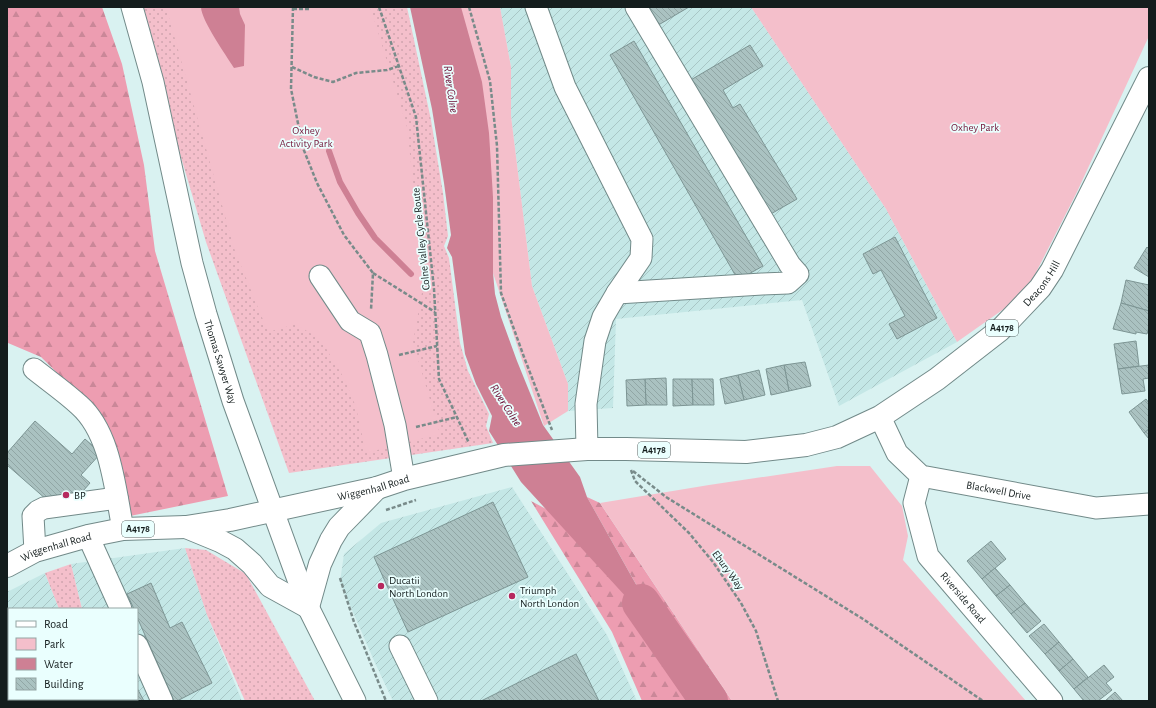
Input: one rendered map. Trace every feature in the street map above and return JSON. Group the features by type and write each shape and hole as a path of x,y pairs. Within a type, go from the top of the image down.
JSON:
{"main road":[{"name":"Deacons Hill","path":"746,452 806,445 837,437 880,417 937,379 1000,330 1040,288 1055,263 1149,78"},
{"name":"Wiggenhall Road","path":"7,566 35,551 88,536 123,529 186,527 230,520 377,488 404,479 504,455 588,449 746,452"},
{"path":"186,527 235,549 252,564 270,586 308,607 320,564 331,540 339,527 377,488"}],"street":[{"name":"Thomas Sawyer Way","path":"132,7 153,82 192,263 233,401 274,510 308,607 356,701"},
{"path":"536,7 565,87 642,238 641,258 617,293 603,317 595,341 586,404 588,449"},
{"path":"617,293 788,283 798,274 790,265 636,7"},
{"path":"320,276 350,321 370,332 394,425 404,479"},
{"path":"34,369 80,406 95,424 108,453 123,529"},
{"path":"880,417 897,453 921,476"},
{"name":"Blackwell Drive","path":"921,476 1096,508 1149,504"},
{"name":"Riverside Road","path":"921,476 914,503 928,556 1052,701"},
{"path":"35,551 34,516 38,511 44,508 117,498"},
{"path":"88,536 121,608"},
{"path":"400,646 427,701"},
{"path":"138,647 162,701"}],"path":[{"name":"Colne Valley Cycle Route","path":"379,7 416,117 434,289 439,379 470,446"},
{"path":"469,7 490,81 497,146 501,293 524,357 561,451"},
{"path":"311,10 293,8 291,89 303,148 317,183 344,235 372,273 435,312"},
{"path":"292,67 314,77 333,82 356,73 387,70 399,66"},
{"path":"370,332 372,273"},
{"path":"378,360 437,346"},
{"name":"Ebury Way","path":"778,701 756,631 742,602 714,562 689,533 636,481 631,470 666,497 863,619 983,701"},
{"path":"386,511 418,500"},
{"path":"339,575 354,622 386,701"}],"shaded area":[{"path":"500,7 751,7 886,209 957,342 839,406 802,300 616,319 613,408 568,411 568,384 532,286 511,116 511,67"},
{"path":"512,487 607,635 637,701 393,701 340,582 344,554 381,523"},
{"path":"185,548 207,615 242,701 106,701 138,700 138,608 82,608 71,564"},
{"path":"45,573 59,608 8,608 8,700 98,701 7,701 7,592"}],"green space":[{"path":"7,7 102,7 122,64 144,165 155,251 228,496 130,516 106,421 41,357 8,343 7,346"},
{"name":"Oxhey Activity Park","path":"141,7 407,7 431,120 443,193 448,236 444,246 449,258 460,343 468,371 489,414 486,426 493,443 289,473 206,242 173,130"},
{"name":"Oxhey Activity Park","path":"166,7 370,7 407,127 424,281 413,342 440,434 366,453 356,407 344,378 321,340 296,324 268,332 235,251"},
{"path":"453,7 500,7 511,67 511,116 532,286 568,384 568,411 544,426 493,273 493,197"},
{"name":"Oxhey Park","path":"751,7 1149,7 1149,36 1076,194 1025,294 957,342 886,209"},
{"path":"837,466 870,466 902,506 908,536 903,560 1026,701 732,701 600,503"},
{"path":"587,497 600,503 732,701 642,701 612,632 531,501 548,510 669,643"},
{"path":"185,548 206,550 246,574 315,701 245,701 207,615"},
{"path":"71,564 82,608 59,608 45,573"}],"water":[{"path":"201,7 239,7 240,14 245,25 244,66 234,68 209,29"},
{"path":"410,7 461,7 482,82 489,133 493,197 493,273 495,294 501,317 543,425 580,477 587,497 670,645 521,482 489,431 492,416 476,384 465,354 452,257 447,248 451,235 444,183 432,109"}],"building":[{"path":"644,7 689,7 655,27"},
{"path":"634,41 763,266 738,280 610,55"},
{"path":"750,45 763,66 723,90 733,108 740,104 797,199 769,215 689,81"},
{"path":"895,237 937,318 897,339 889,324 905,316 881,270 873,274 863,254"},
{"path":"1147,247 1149,249 1149,277 1134,268"},
{"path":"1126,280 1149,285 1149,311 1121,303"},
{"path":"1121,303 1149,311 1149,327 1147,334 1136,332 1136,334 1113,329"},
{"path":"1136,341 1139,366 1118,369 1114,344"},
{"path":"805,362 811,386 789,391 784,365"},
{"path":"784,365 789,391 771,395 766,369"},
{"path":"1149,365 1149,378 1143,379 1145,391 1122,394 1118,369"},
{"path":"759,370 765,395 744,400 738,375"},
{"path":"738,375 744,400 725,404 720,379"},
{"path":"666,378 667,405 646,405 645,379"},
{"path":"645,379 646,405 627,406 626,380"},
{"path":"673,379 692,379 693,405 673,406"},
{"path":"692,379 713,379 714,405 693,405"},
{"path":"1146,399 1149,403 1149,429 1144,433 1129,412"},
{"path":"35,421 72,454 85,439 101,453 81,475 90,483 63,514 7,465 7,453"},
{"path":"1149,429 1149,439 1144,433"},
{"path":"493,502 528,577 408,632 374,557"},
{"path":"991,541 1006,559 982,579 967,561"},
{"path":"995,568 1010,585 996,596 982,579"},
{"path":"151,583 170,628 182,622 212,683 177,701 174,701 138,619 138,608 134,608 127,594"},
{"path":"1010,585 1025,603 1011,614 996,596"},
{"path":"1025,603 1041,621 1027,633 1011,614"},
{"path":"1044,624 1059,642 1045,654 1029,636"},
{"path":"1059,642 1073,659 1059,671 1045,654"},
{"path":"576,654 599,701 481,701"},
{"path":"1073,659 1088,677 1074,689 1059,671"},
{"path":"1104,665 1114,677 1106,683 1112,690 1098,701 1084,701 1074,689"},
{"path":"138,690 144,701 119,701 138,700"},
{"path":"1115,692 1123,701 1105,701"},
{"path":"24,700 83,701 24,701"}],"waterway":[{"path":"329,151 340,182 358,213 375,238 411,274"},
{"name":"River Colne","path":"641,603 709,701"}],"place":[{"name":"BP","path":"66,495"},
{"name":"Ducatii North London","path":"381,586"},
{"name":"Triumph North London","path":"512,596"}]}
